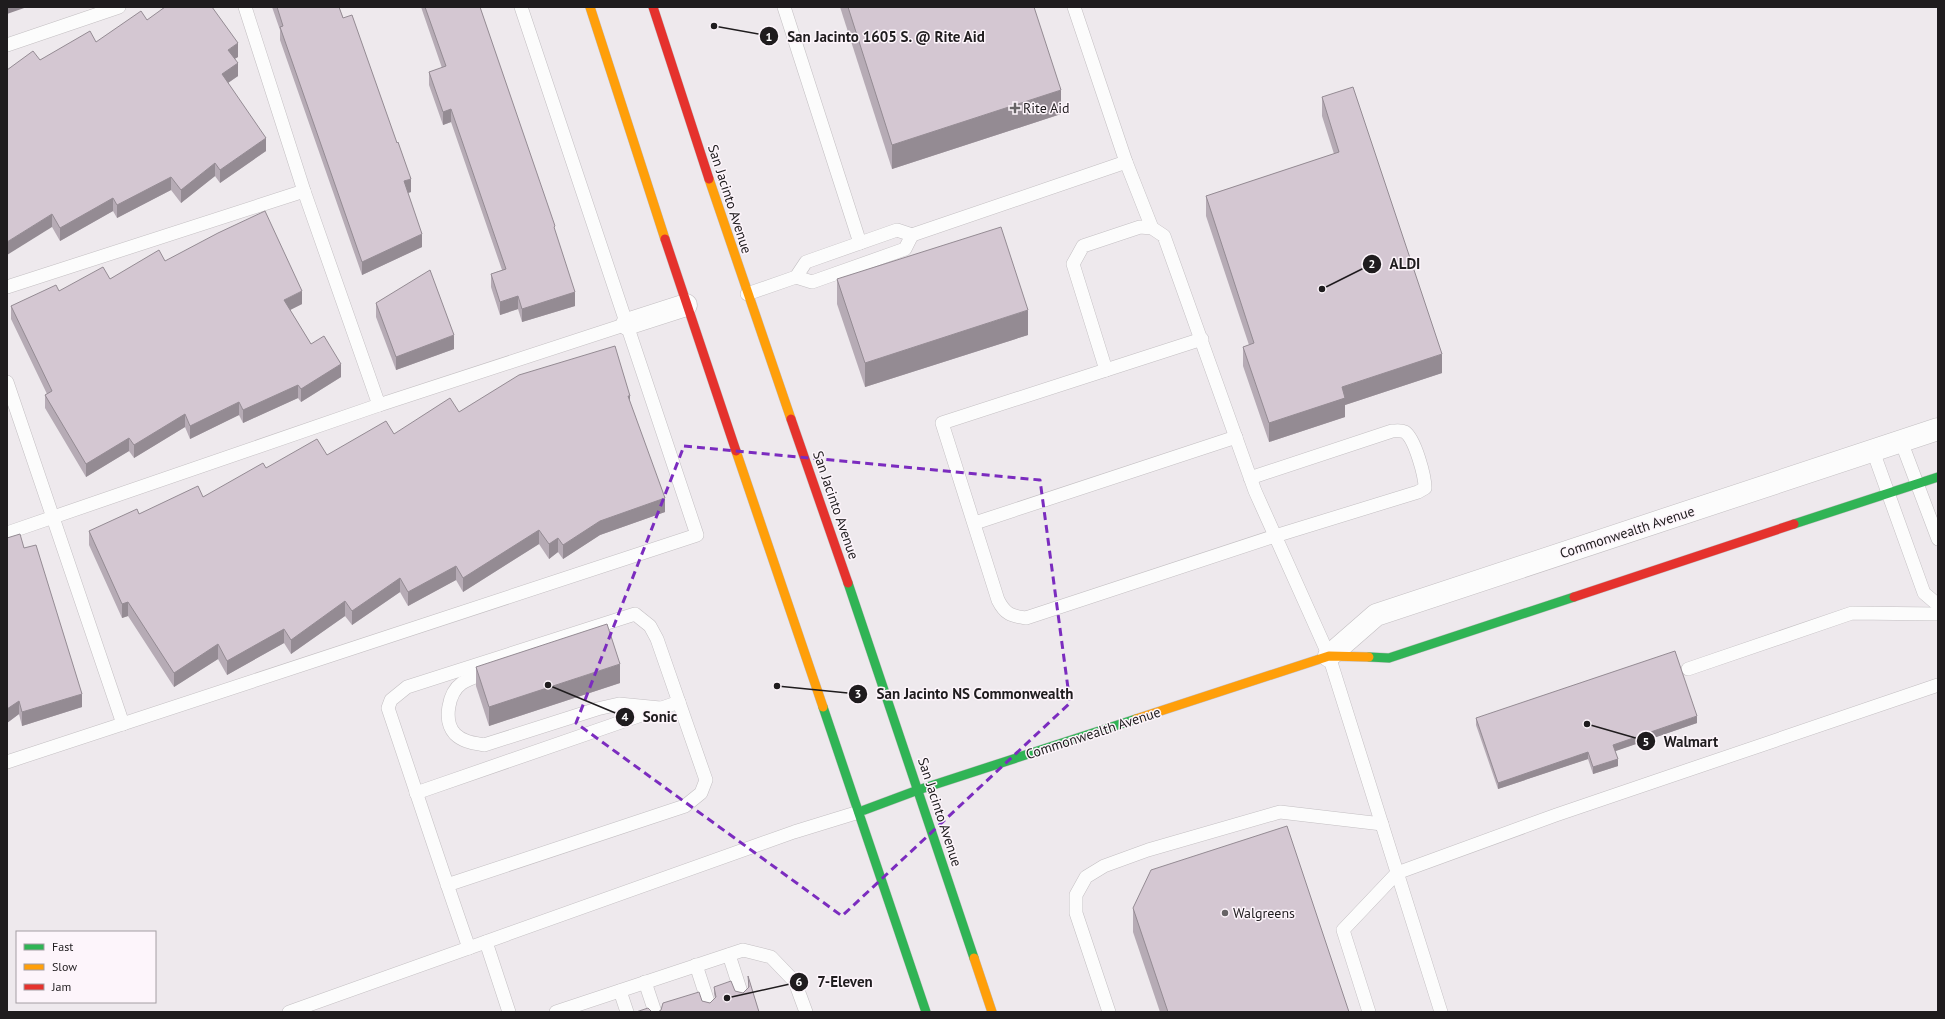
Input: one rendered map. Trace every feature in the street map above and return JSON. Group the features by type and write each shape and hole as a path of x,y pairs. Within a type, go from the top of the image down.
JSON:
{"main road":[{"path":"590,7 686,305 926,1012"},
{"name":"San Jacinto Avenue","path":"653,7 747,294 842,564 992,1012"},
{"name":"Commonwealth Avenue","path":"859,812 918,790 1329,656 1389,658 1938,477"}],"street":[{"path":"627,324 686,305"},
{"name":"Commonwealth Avenue","path":"1329,656 1376,615 1938,429"}],"lane":[{"path":"7,45 119,7"},
{"path":"245,7 304,191 379,405"},
{"path":"7,762 697,535 521,7"},
{"path":"784,7 860,243"},
{"path":"1074,7 1126,162 1152,228"},
{"path":"796,277 806,262 897,230 912,236 1126,162"},
{"path":"7,287 304,191"},
{"path":"1106,370 1072,264 1083,246 1140,227 1152,228 1164,236 1202,339 1250,478 1329,656 1441,1012"},
{"path":"747,294 796,277 812,282 905,249 912,236"},
{"path":"7,533 379,405 627,324"},
{"path":"1202,339 942,423 998,600 1004,611 1011,616 1026,618 1275,536 1418,492 1425,488 1425,477 1409,436 1403,431 1392,431 1250,478"},
{"path":"7,382 123,724"},
{"path":"974,523 1236,437"},
{"path":"1901,441 1938,539"},
{"path":"1873,451 1924,592 1938,605"},
{"path":"1688,668 1852,612 1938,614"},
{"path":"447,885 685,806 701,793 706,780 657,640 650,626 635,614 408,687 391,700 388,708 416,792 447,885 468,948"},
{"path":"586,630 461,684 449,701 449,720 455,734 468,742 484,745 597,709 619,704 660,708"},
{"path":"1369,1012 1343,930 1397,873 1556,815 1938,684"},
{"path":"416,792 678,702"},
{"path":"289,1012 794,832 859,812"},
{"path":"1109,1012 1076,913 1076,895 1086,877 1104,866 1148,850 1280,812 1382,824"},
{"path":"486,942 509,1012"},
{"path":"556,1012 743,950 771,956 795,982 806,1012"},
{"path":"728,955 741,992"},
{"path":"696,965 708,1002"},
{"path":"645,982 655,1012"},
{"path":"620,991 627,1012"}],"highlighted area":[{"path":"684,446 1040,480 1070,703 842,916 576,723"}],"building":[{"path":"165,7 212,7 238,43 228,50 238,63 222,74 266,138 220,170 215,163 181,190 171,177 117,205 113,198 60,228 52,214 7,242 7,70 33,51 40,60 90,31 96,42 141,11 147,20"},
{"path":"277,7 339,7 343,18 352,15 411,179 404,181 422,234 362,262 280,27 283,26"},
{"path":"425,7 480,7 555,226 554,227 575,292 522,309 518,296 500,302 491,274 506,269 451,109 443,112 429,72 446,66"},
{"path":"848,7 1034,7 1061,90 892,145"},
{"path":"1353,87 1442,354 1342,387 1345,398 1269,423 1243,347 1254,343 1206,196 1339,152 1322,97"},
{"path":"265,211 302,291 284,300 311,344 324,336 341,364 301,389 298,385 243,410 239,402 190,426 185,414 134,445 129,438 86,464 45,395 52,391 11,306 56,285 59,291 103,267 110,279 159,250 165,261 218,233"},
{"path":"1001,227 1028,310 865,363 837,279"},
{"path":"430,270 454,335 396,357 376,303"},
{"path":"615,346 630,396 628,396 665,498 600,521 563,545 558,538 549,544 539,530 463,578 456,566 408,592 400,578 352,611 345,601 291,640 284,629 227,661 218,644 174,673 128,602 122,604 89,531 137,509 139,514 198,486 203,497 263,463 266,468 317,439 327,455 386,421 394,434 450,398 459,412 519,375"},
{"path":"20,534 24,548 36,545 82,694 22,712 19,701 7,709 7,538"},
{"path":"607,624 620,664 489,707 476,667"},
{"path":"1675,651 1697,716 1613,745 1618,759 1593,767 1588,752 1498,783 1476,718"},
{"name":"Walgreens","path":"1287,826 1349,1012 1168,1012 1133,908 1151,870"},
{"path":"748,976 759,1012 658,1012 661,1010 663,1003 699,992 702,1001 710,1003 716,997 714,987 731,981 735,991 743,993 749,987"},
{"path":"648,1008 652,1012 636,1012"}],"traffic: fast":[{"path":"1794,524 1938,477"},
{"path":"848,583 974,958"},
{"path":"1369,657 1389,658 1574,597"},
{"path":"823,707 926,1012"},
{"path":"859,812 918,790 1136,719"}],"traffic: slow":[{"path":"590,7 665,239"},
{"path":"709,179 791,419"},
{"path":"736,451 823,707"},
{"path":"1136,719 1329,656 1369,657"},
{"path":"974,958 992,1012"}],"traffic: jam":[{"path":"653,7 709,179"},
{"path":"665,239 736,451"},
{"path":"791,419 848,583"},
{"path":"1574,597 1794,524"}],"place":[{"name":"San Jacinto 1605 S. @ Rite Aid","path":"714,26"},
{"name":"Rite Aid","path":"1015,108"},
{"name":"ALDI","path":"1322,289"},
{"name":"Sonic","path":"548,685"},
{"name":"San Jacinto NS Commonwealth","path":"777,686"},
{"name":"Walmart","path":"1587,724"},
{"name":"Walgreens","path":"1225,913"},
{"name":"7-Eleven","path":"727,998"}]}
